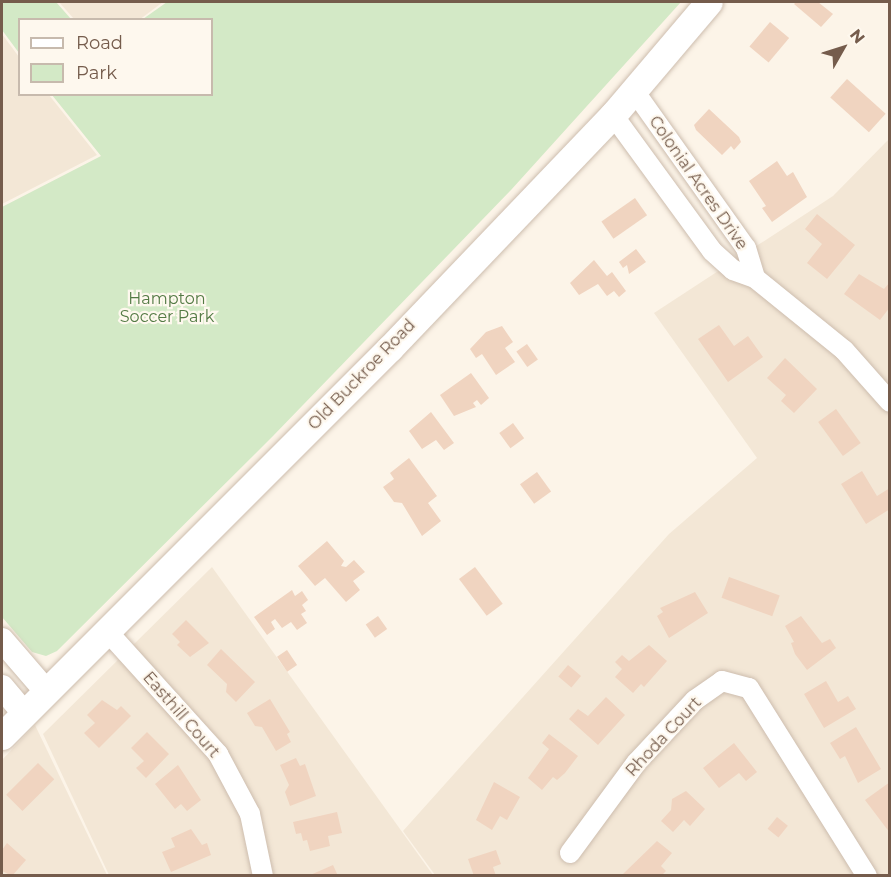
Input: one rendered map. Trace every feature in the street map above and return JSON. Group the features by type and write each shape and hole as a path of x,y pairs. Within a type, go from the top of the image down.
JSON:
{"main road":[{"name":"Old Buckroe Road","path":"2,736 390,348 635,92 709,2"}],"street":[{"name":"Colonial Acres Drive","path":"635,92 746,249 754,278"},
{"name":"Colonial Acres Drive","path":"613,115 712,251 733,270 754,278 844,350 890,402"},
{"name":"Easthill Court","path":"107,631 218,754 250,814 262,876"},
{"path":"2,640 46,691"},
{"name":"Rhoda Court","path":"570,853 636,763 695,700 722,681 749,688 867,876"},
{"path":"2,687 24,713"}],"shaded area":[{"path":"59,2 163,2 142,18 73,18"},
{"path":"2,34 18,56 18,96 50,96 97,155 2,204"},
{"path":"889,139 889,875 435,875 403,831 669,534 757,458 654,313 833,196"},
{"path":"212,567 433,875 109,875 43,734"},
{"path":"35,725 107,875 2,875 2,760"}],"green space":[{"path":"2,2 56,2 70,18 18,18 18,52 2,30"},
{"name":"Hampton Soccer Park","path":"167,2 681,2 511,190 273,436 57,651 46,656 32,652 2,617 2,207 101,156 53,96 213,96 213,18 144,18"}],"building":[{"path":"796,2 818,2 833,14 821,27 794,4"},
{"path":"770,22 789,38 769,63 749,47"},
{"path":"847,79 886,114 869,132 830,98"},
{"path":"709,109 739,137 741,142 734,150 731,146 722,155 696,130 694,125"},
{"path":"777,161 787,176 793,172 807,197 772,222 762,208 766,206 749,181"},
{"path":"635,198 647,215 613,239 601,222"},
{"path":"817,214 855,245 827,279 807,263 822,244 805,229"},
{"path":"636,249 646,262 629,274 627,265 623,268 619,262"},
{"path":"594,260 607,276 612,272 626,291 619,297 614,291 607,296 598,284 579,295 570,283"},
{"path":"859,274 884,289 890,282 890,307 880,320 844,294"},
{"path":"719,325 734,346 748,336 763,357 728,382 698,339"},
{"path":"502,326 513,342 505,348 515,362 496,375 482,354 476,358 470,349 486,332"},
{"path":"527,344 538,360 527,367 516,351"},
{"path":"785,358 817,389 794,413 781,401 786,395 767,378"},
{"path":"471,373 489,398 481,405 477,400 473,403 476,407 454,416 440,395"},
{"path":"836,409 861,443 843,456 818,422"},
{"path":"431,412 454,443 444,450 436,440 422,449 409,431"},
{"path":"513,423 524,438 510,448 499,433"},
{"path":"409,458 437,496 428,503 441,521 422,536 402,503 394,502 383,487 394,479 390,473"},
{"path":"862,471 877,496 890,488 890,509 866,524 841,484"},
{"path":"537,472 551,491 534,504 520,484"},
{"path":"327,541 344,561 341,566 346,567 354,560 365,572 353,581 360,590 346,602 325,578 315,586 298,566"},
{"path":"475,567 503,604 487,616 459,579"},
{"path":"729,577 780,595 772,616 721,598"},
{"path":"292,590 295,596 302,591 308,600 302,605 306,611 301,614 307,623 297,630 291,622 282,628 275,619 271,622 275,629 267,635 254,617"},
{"path":"695,592 708,613 669,638 657,616 663,612 660,608"},
{"path":"378,616 387,629 375,638 366,625"},
{"path":"801,616 822,643 830,639 836,648 807,670 795,654 791,643 794,642 785,626"},
{"path":"186,620 209,643 190,657 177,645 180,642 172,634"},
{"path":"649,645 667,661 644,687 641,684 633,693 615,677 622,669 615,662 622,655 629,661"},
{"path":"221,649 255,682 236,702 226,692 227,684 207,665"},
{"path":"287,650 297,665 287,672 277,657"},
{"path":"568,665 581,676 571,687 558,676"},
{"path":"826,681 838,702 848,696 856,709 824,728 804,694"},
{"path":"606,697 625,715 598,745 569,719 578,709 588,716"},
{"path":"270,699 290,732 287,734 291,742 276,751 262,727 255,726 247,713"},
{"path":"102,700 117,710 121,706 131,716 99,748 84,733 95,723 87,715"},
{"path":"856,727 881,769 858,783 845,756 840,759 830,743"},
{"path":"147,732 169,754 146,778 136,768 144,761 131,748"},
{"path":"549,734 578,756 565,773 557,780 553,777 542,790 528,778 549,749 542,743"},
{"path":"734,743 757,772 746,781 739,773 719,788 703,768"},
{"path":"296,758 300,766 305,764 316,796 290,806 285,792 289,785 280,765"},
{"path":"38,763 54,779 22,811 6,795"},
{"path":"178,765 201,800 187,811 181,804 175,809 155,784"},
{"path":"494,782 520,797 507,820 500,816 492,830 476,820"},
{"path":"890,782 890,833 865,800"},
{"path":"686,791 705,809 690,826 684,820 673,832 661,821 671,810 672,799"},
{"path":"337,812 342,833 328,836 330,846 310,851 307,840 303,841 301,833 296,834 293,822"},
{"path":"777,817 788,826 778,837 768,829"},
{"path":"191,829 202,845 207,843 211,855 171,872 162,852 175,847 171,838"},
{"path":"657,841 672,853 661,866 666,871 661,876 623,874"},
{"path":"7,843 26,860 12,876 2,871 2,850"},
{"path":"496,850 501,864 493,867 496,876 474,876 468,859"},
{"path":"333,865 338,876 308,876"}]}
